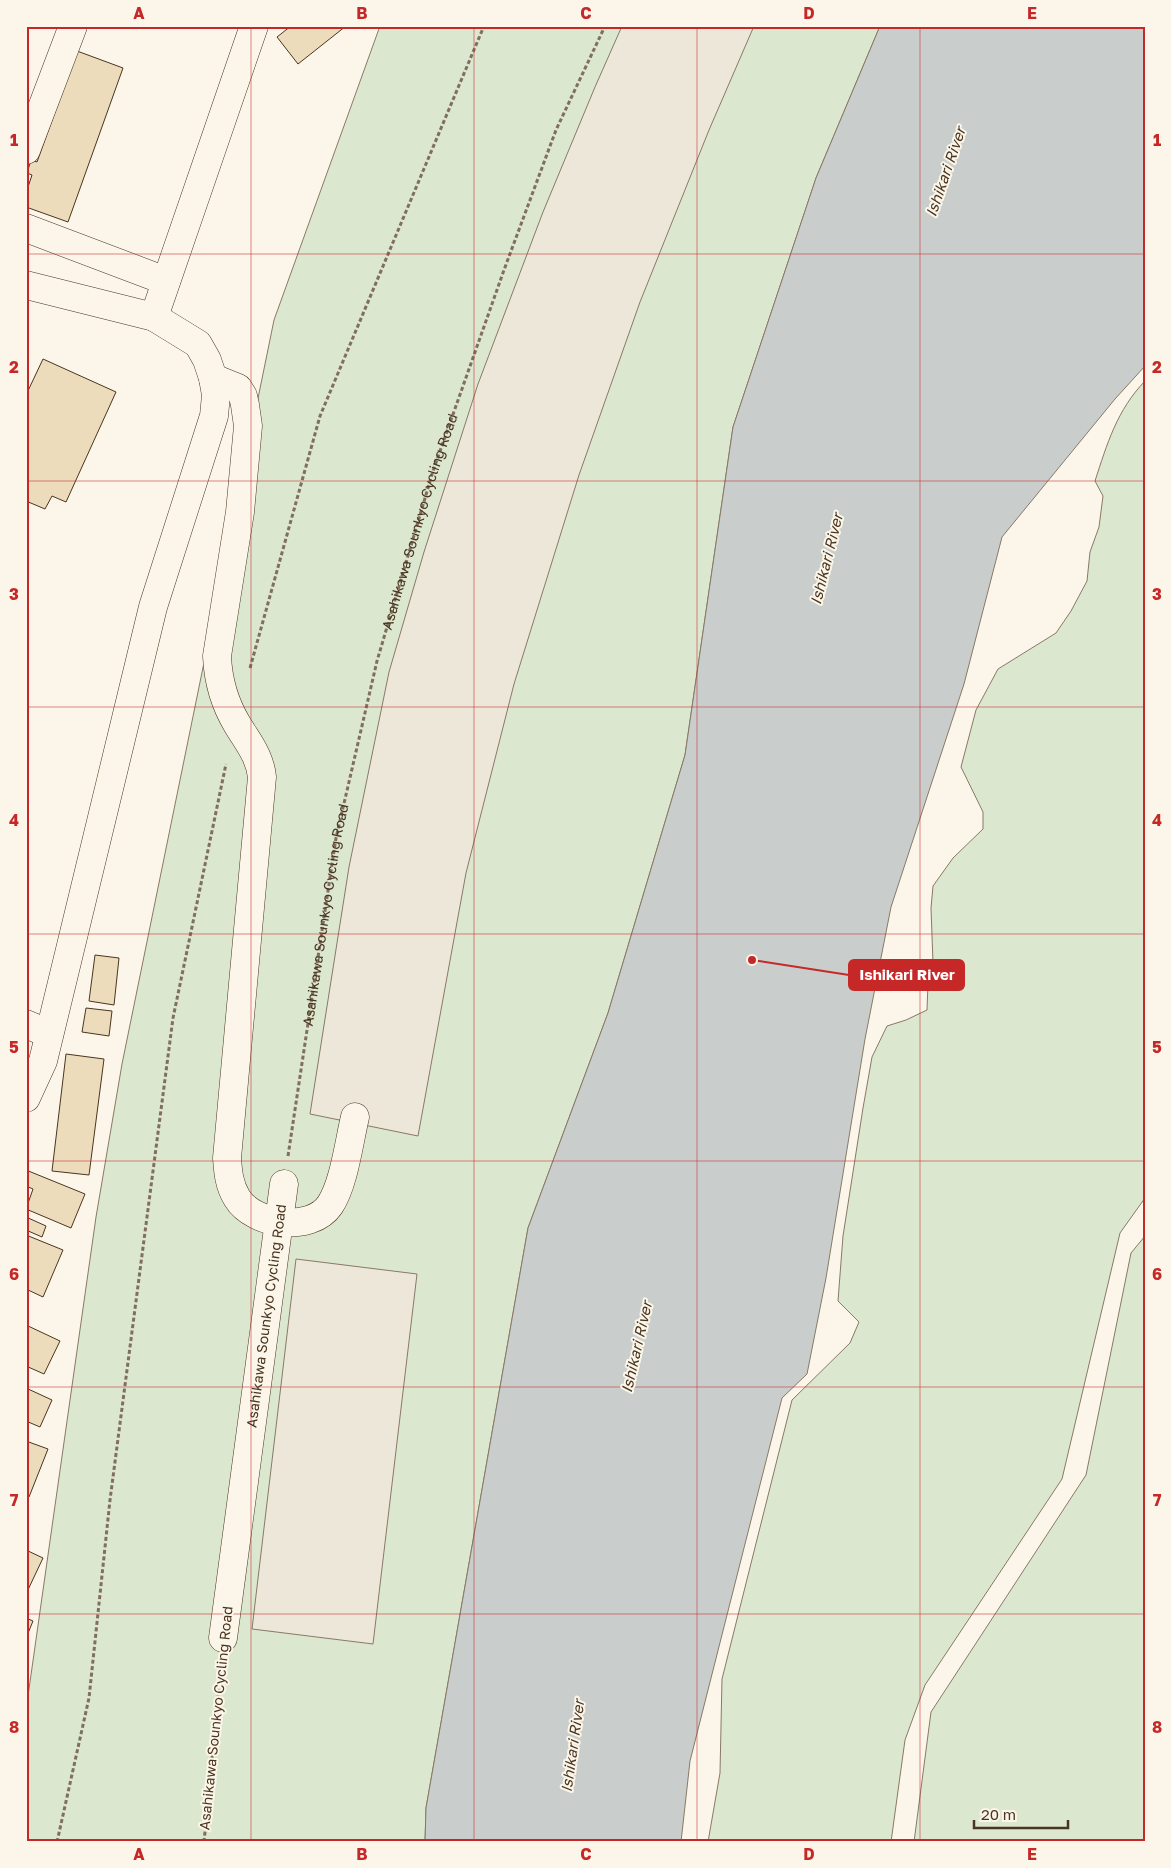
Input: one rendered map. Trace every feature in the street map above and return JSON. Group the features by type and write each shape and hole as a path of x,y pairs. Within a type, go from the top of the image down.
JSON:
{"street":[{"path":"26,150 73,26"},
{"path":"154,317 254,26"},
{"path":"26,228 166,281"},
{"path":"26,285 154,317 198,344 207,360 216,395 214,416 153,607 38,1029 43,1061 26,1098"},
{"path":"213,378 238,388 243,396 248,426 240,512 217,656 218,670 220,684 235,721 258,757 262,777 226,1158 228,1178 237,1200 251,1212 278,1222 304,1222 319,1217 329,1206 337,1192 355,1117"},
{"name":"Asahikawa Sounkyo Cycling Road","path":"223,1638 284,1184"}],"path":[{"name":"Asahikawa Sounkyo Cycling Road","path":"284,1184 336,838 377,661 433,471 504,270 556,130 604,26"},
{"name":"Asahikawa Sounkyo Cycling Road","path":"204,1842 223,1638"}],"green space":[{"path":"380,26 880,26 816,178 733,427 685,755 608,1013 528,1228 426,1808 425,1842 26,1842 26,1710 96,1217 122,1064 274,320"},
{"path":"1145,381 1145,1198 1120,1233 1062,1479 925,1685 905,1740 891,1842 708,1842 720,1773 722,1679 792,1400 850,1343 859,1322 838,1301 843,1236 872,1057 887,1026 927,1010 928,983 933,963 931,908 933,886 953,858 983,829 983,812 961,767 976,710 998,669 1056,633 1071,611 1087,581 1090,552 1099,527 1103,496 1095,481 1120,416 1135,392"},
{"path":"1145,1236 1145,1842 914,1842 931,1712 1086,1475 1131,1253"}],"shaded area":[{"path":"622,26 754,26 709,130 640,302 579,475 514,684 466,873 418,1136 310,1114 349,867 389,672 424,552 478,384 543,212"},
{"path":"296,1259 417,1274 373,1644 252,1629"}],"water":[{"name":"Ishikari River","path":"880,26 1145,26 1145,366 1115,399 1002,537 964,684 891,907 865,1039 826,1278 807,1374 782,1398 690,1761 681,1842 425,1842 426,1808 528,1228 608,1013 685,755 733,427 816,178"}],"building":[{"path":"291,26 346,26 298,64 277,37"},
{"path":"77,51 123,68 68,222 26,207 26,193 32,175 27,173 31,160 37,162"},
{"path":"43,359 116,392 66,502 52,496 45,509 26,501 26,395"},
{"path":"95,955 119,958 114,1005 89,1001"},
{"path":"86,1008 112,1011 109,1036 82,1032"},
{"path":"66,1054 104,1059 89,1175 52,1171"},
{"path":"26,1170 85,1194 71,1228 26,1209 33,1189 26,1186"},
{"path":"26,1217 46,1226 42,1237 26,1230"},
{"path":"26,1235 63,1250 43,1297 26,1289"},
{"path":"26,1325 60,1341 44,1374 26,1366"},
{"path":"26,1388 52,1400 40,1427 26,1421"},
{"path":"26,1441 48,1449 29,1497 26,1496"},
{"path":"26,1550 43,1558 26,1594"},
{"path":"26,1618 33,1621 26,1638"}],"place":[{"name":"Ishikari River","path":"752,960"}]}
